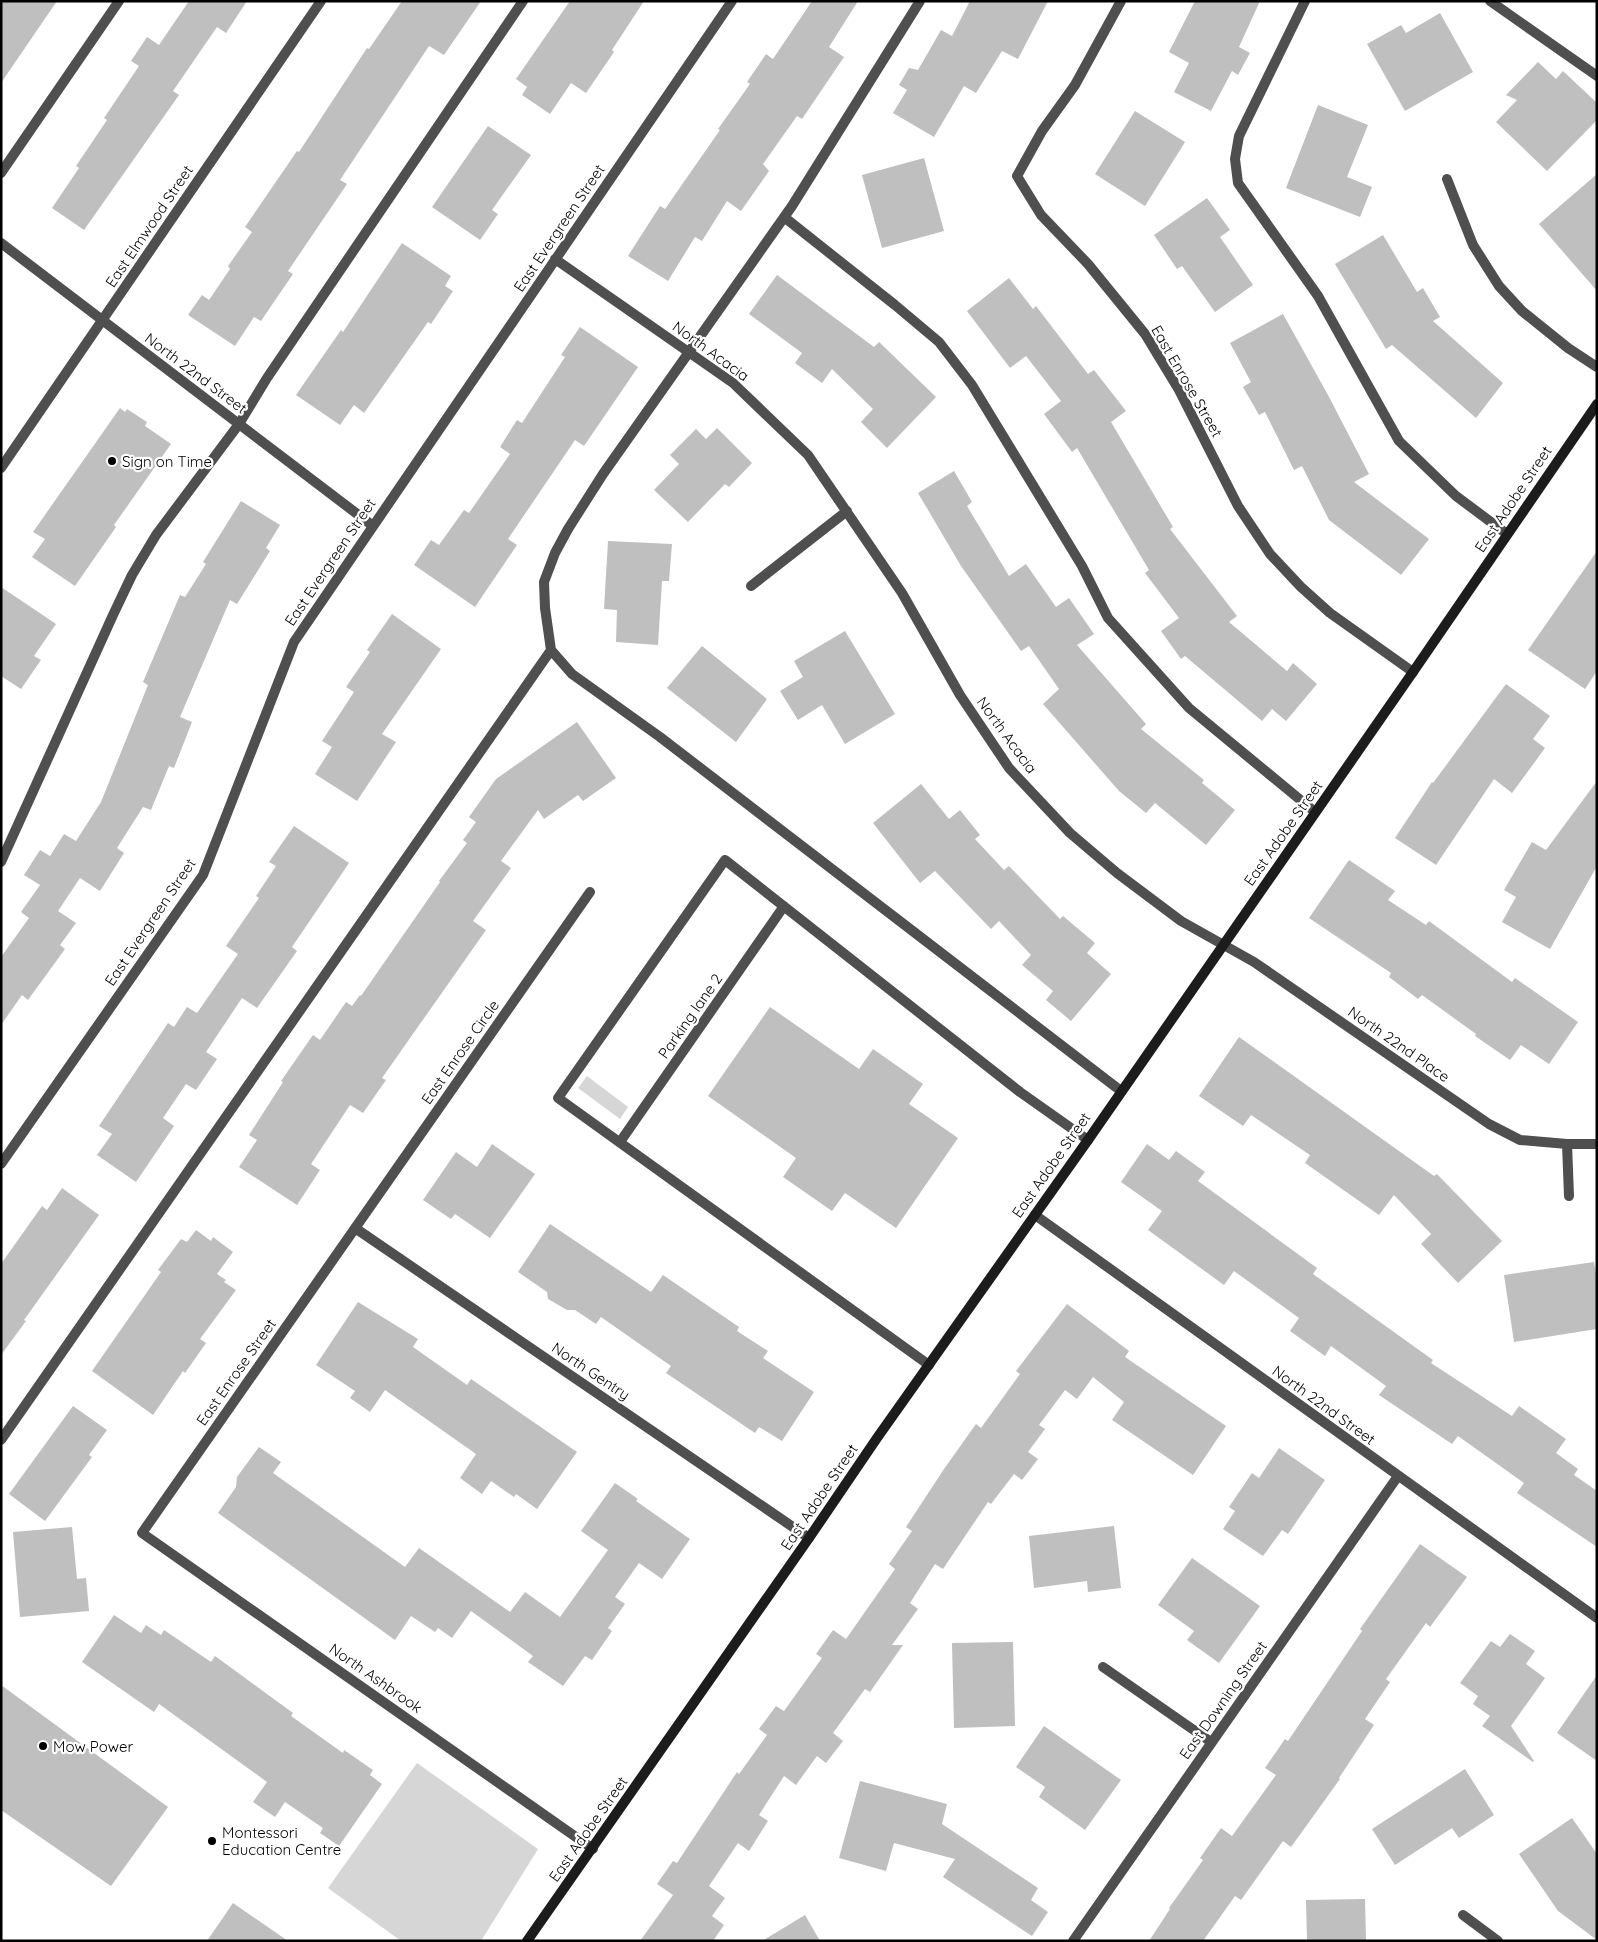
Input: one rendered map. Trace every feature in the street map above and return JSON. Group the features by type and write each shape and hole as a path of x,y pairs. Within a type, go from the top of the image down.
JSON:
{"street":[{"path":"1,173 119,1"},
{"name":"East Elmwood Street","path":"1,468 321,1"},
{"path":"1,862 132,575 156,535 238,424 267,378 523,1"},
{"name":"East Evergreen Street","path":"1,1164 203,875 294,642 732,1"},
{"path":"920,1 784,217 603,474 568,529 555,553 544,582 545,608 552,650 572,674 660,737 1121,1091"},
{"name":"East Enrose Street","path":"1121,1 1075,84 1042,131 1017,176 1041,215 1088,264 1145,334 1178,390 1238,506 1270,554 1330,613 1413,672"},
{"path":"1305,1 1239,136 1234,159 1238,183 1318,296 1400,441 1456,496 1507,534"},
{"path":"1490,1 1597,76"},
{"path":"1447,179 1473,245 1500,286 1529,318 1568,348 1597,367"},
{"path":"784,217 896,304 939,342 977,393 1082,566 1108,618 1189,708 1316,812"},
{"name":"North 22nd Street","path":"1,243 373,526"},
{"name":"North Acacia","path":"555,259 733,383 808,455 902,593 960,695 1009,768 1070,833 1116,873 1181,920 1223,944"},
{"name":"East Adobe Street","path":"527,1941 593,1849 929,1364 1088,1140 1597,404"},
{"path":"751,586 847,512"},
{"path":"1,1440 552,650"},
{"path":"929,1364 558,1098 725,860 1020,1092 1088,1140"},
{"name":"East Enrose Circle","path":"355,1228 590,892"},
{"name":"Parking lane 2","path":"620,1142 784,906"},
{"name":"North 22nd Place","path":"1223,944 1254,962 1488,1124 1520,1140 1568,1144 1597,1144"},
{"path":"1568,1144 1569,1196"},
{"name":"North 22nd Street","path":"1035,1215 1597,1618"},
{"name":"East Enrose Street","path":"142,1533 355,1228"},
{"name":"North Gentry","path":"355,1228 809,1538"},
{"name":"East Downing Street","path":"1073,1941 1398,1476"},
{"name":"North Ashbrook","path":"142,1533 593,1849"},
{"path":"1103,1667 1211,1742"},
{"path":"1463,1915 1498,1941"}],"shaded area":[{"path":"587,1076 628,1107 620,1119 578,1088"},
{"path":"417,1763 538,1849 481,1941 401,1941 328,1888"}],"building":[{"path":"1,1 57,1 1,83"},
{"path":"189,1 247,1 226,33 217,27 173,91 179,95 84,230 52,208 79,168 76,166 107,120 104,118 139,66 131,61 147,37 159,45"},
{"path":"402,1 481,1 444,55 429,46 340,180 347,184 288,271 293,274 261,321 254,317 235,346 188,315 202,295 209,300 230,269 228,266 252,232 245,227 297,151 299,152 367,48 369,49"},
{"path":"570,1 644,1 612,50 614,52 586,93 571,83 550,114 522,95 527,87 516,79"},
{"path":"812,1 858,1 829,47 844,57 802,119 797,116 763,164 769,171 741,211 727,201 702,241 695,237 668,281 628,256 660,206 665,209 720,130 718,129 750,84 747,82 766,54 773,59"},
{"path":"970,1 1048,1 1018,59 1002,51 976,93 964,86 934,137 893,113 907,90 899,85 909,68 918,70 941,30 952,36"},
{"path":"1195,1 1260,1 1239,47 1250,53 1238,75 1232,71 1211,111 1174,92 1189,63 1169,52"},
{"path":"1440,13 1473,72 1405,111 1367,44 1401,25 1406,33"},
{"path":"1538,62 1556,79 1563,71 1597,103 1597,120 1547,171 1496,122 1517,100 1506,95"},
{"path":"1318,105 1368,125 1347,177 1372,187 1360,217 1286,188"},
{"path":"1135,111 1185,142 1145,206 1095,174"},
{"path":"488,126 531,155 492,210 498,214 480,240 432,207"},
{"path":"924,158 944,231 882,248 862,175"},
{"path":"1597,174 1597,291 1539,224"},
{"path":"1207,198 1230,230 1220,237 1253,285 1215,312 1182,266 1177,269 1154,235"},
{"path":"1383,235 1417,292 1423,288 1440,317 1433,321 1503,383 1476,418 1392,345 1386,349 1335,264"},
{"path":"402,243 451,276 445,286 453,291 431,324 428,322 364,413 354,405 340,425 296,395 341,330 343,332"},
{"path":"777,275 874,347 879,342 936,397 887,448 861,422 873,409 832,369 822,383 795,363 802,353 749,314"},
{"path":"1009,278 1033,309 1036,306 1088,374 1094,370 1126,411 1111,422 1173,527 1170,529 1237,616 1229,622 1287,671 1293,663 1317,684 1286,721 1272,709 1262,721 1185,656 1181,659 1161,631 1179,618 1145,573 1149,570 1077,448 1072,452 1044,414 1061,401 1026,356 1010,368 967,311"},
{"path":"1283,314 1369,474 1354,482 1429,539 1401,575 1329,520 1302,466 1294,470 1265,412 1259,415 1243,387 1251,382 1230,343"},
{"path":"580,327 638,367 584,446 575,440 508,539 517,545 475,607 414,565 431,540 439,545 464,510 469,513 510,454 500,447 517,420 522,423 565,357 561,355"},
{"path":"120,408 125,412 127,409 147,422 145,426 171,444 114,525 116,527 75,586 32,557 45,539 33,532"},
{"path":"717,428 752,463 729,487 725,484 688,522 654,490 679,464 670,455 696,429 706,439"},
{"path":"954,471 972,502 967,506 1009,576 1026,564 1056,607 1069,598 1094,634 1077,645 1146,724 1141,729 1204,780 1202,783 1235,810 1206,845 1155,803 1146,813 1119,791 1043,704 1059,689 1029,646 1021,651 961,566 918,493"},
{"path":"241,501 280,525 266,548 270,551 237,604 230,600 180,717 192,722 174,768 169,766 151,810 143,807 117,848 124,853 100,891 80,878 58,911 76,923 60,945 65,949 28,1000 22,995 1,1025 1,957 29,918 21,912 40,885 24,875 40,850 50,856 64,834 76,841 101,802 148,685 143,682 180,595 185,597 206,564 203,562"},
{"path":"608,541 672,544 669,581 662,581 658,645 616,642 617,610 604,609"},
{"path":"1597,551 1597,671 1585,689 1528,650"},
{"path":"1,587 56,624 34,656 41,660 21,689 1,676"},
{"path":"392,614 441,649 382,734 396,742 357,801 315,774 332,747 322,741 354,692 346,687 370,652 367,650"},
{"path":"845,631 895,714 845,744 822,705 798,720 780,691 803,677 794,661"},
{"path":"702,646 767,699 736,742 667,688"},
{"path":"1506,684 1550,716 1533,739 1545,748 1512,793 1494,779 1436,865 1395,838 1432,782"},
{"path":"577,722 616,778 583,801 578,795 544,819 538,810 501,861 511,868 473,921 486,930 382,1078 386,1080 363,1113 350,1105 311,1164 320,1170 297,1205 239,1167 257,1140 249,1135 283,1082 281,1081 313,1035 320,1040 346,1002 352,1006 361,996 467,843 463,840 476,822 469,817 496,779"},
{"path":"1597,781 1597,866 1550,949 1502,922 1516,897 1504,890 1532,842 1546,850"},
{"path":"921,784 949,819 960,810 980,835 975,839 1004,870 1009,866 1060,919 1063,916 1095,943 1087,953 1111,974 1071,1021 1046,1000 1053,991 1022,965 1031,955 999,921 991,929 935,871 920,883 873,823"},
{"path":"294,826 349,863 292,947 297,951 257,1008 242,998 206,1052 217,1059 196,1090 186,1084 163,1118 174,1126 136,1182 97,1155 112,1134 99,1126 168,1023 174,1027 187,1007 197,1013 238,954 226,946 259,898 256,896 276,866 269,862"},
{"path":"1349,860 1395,891 1388,900 1426,925 1429,921 1512,982 1515,978 1578,1022 1549,1064 1521,1045 1510,1060 1422,995 1418,999 1389,977 1391,973 1309,918"},
{"path":"770,1007 859,1069 873,1049 923,1084 909,1104 958,1138 896,1228 845,1193 832,1211 783,1177 796,1158 708,1096"},
{"path":"1239,1037 1434,1176 1437,1174 1502,1241 1458,1283 1421,1244 1431,1234 1394,1195 1379,1215 1305,1163 1310,1155 1251,1115 1243,1126 1199,1096"},
{"path":"492,1144 535,1174 490,1238 455,1214 451,1219 423,1200 456,1152 477,1167"},
{"path":"1147,1144 1169,1160 1176,1151 1205,1172 1198,1181 1317,1268 1313,1274 1433,1360 1431,1363 1512,1416 1519,1406 1566,1439 1556,1453 1578,1469 1574,1475 1597,1491 1597,1547 1517,1493 1524,1483 1458,1436 1452,1444 1379,1395 1386,1386 1331,1346 1325,1356 1290,1331 1299,1318 1234,1271 1224,1285 1148,1230 1162,1211 1121,1182"},
{"path":"62,1188 99,1215 1,1355 1,1264 42,1206 47,1210"},
{"path":"550,1224 651,1292 663,1275 739,1327 737,1331 768,1351 763,1358 814,1392 782,1441 759,1427 755,1433 666,1373 671,1366 601,1317 596,1324 575,1310 567,1310 548,1299 547,1292 518,1272"},
{"path":"196,1230 211,1241 213,1237 233,1252 217,1274 226,1280 224,1282 236,1290 200,1339 206,1343 185,1373 183,1371 153,1415 92,1371 161,1272 158,1270 181,1239 187,1242"},
{"path":"1594,1262 1597,1279 1597,1329 1514,1342 1504,1275"},
{"path":"358,1302 418,1339 413,1347 467,1385 471,1379 577,1452 537,1509 516,1494 514,1497 491,1481 482,1494 460,1478 476,1454 385,1390 370,1412 350,1398 355,1391 316,1365"},
{"path":"1067,1304 1129,1351 1125,1357 1226,1426 1193,1475 1112,1420 1124,1402 1093,1377 1077,1399 1065,1390 1039,1425 1045,1429 1028,1452 1038,1459 1022,1480 1014,1474 991,1504 988,1502 943,1569 935,1564 910,1603 918,1609 892,1645 903,1645 870,1692 865,1689 833,1733 843,1741 826,1763 817,1756 796,1785 784,1776 759,1815 768,1821 749,1851 738,1843 709,1886 725,1898 712,1916 724,1925 713,1941 640,1941 673,1895 657,1884 673,1861 677,1863 737,1772 739,1774 767,1735 759,1729 776,1706 784,1711 822,1658 816,1654 833,1630 846,1639 895,1569 889,1564 912,1531 906,1527 944,1469 976,1424 981,1428 1020,1374 1016,1371"},
{"path":"73,1406 107,1430 89,1455 92,1457 45,1521 9,1494"},
{"path":"259,1447 281,1462 273,1473 405,1567 419,1548 510,1612 525,1592 560,1617 608,1550 581,1531 615,1483 638,1499 636,1501 690,1539 662,1579 639,1563 615,1597 625,1604 608,1628 612,1631 592,1660 585,1656 563,1686 528,1662 533,1656 471,1611 452,1638 438,1628 435,1632 411,1616 395,1640 218,1513 236,1487 237,1477"},
{"path":"1279,1448 1325,1480 1288,1534 1282,1530 1263,1556 1223,1529 1235,1511 1229,1507 1252,1473 1259,1478"},
{"path":"1114,1526 1121,1588 1088,1592 1087,1581 1034,1588 1029,1536"},
{"path":"72,1527 77,1579 86,1578 89,1611 20,1617 13,1532"},
{"path":"1420,1544 1467,1577 1430,1627 1426,1623 1386,1679 1390,1682 1365,1719 1374,1725 1340,1779 1291,1847 1283,1841 1241,1900 1235,1896 1203,1941 1149,1941 1169,1908 1203,1860 1200,1858 1221,1828 1232,1836 1276,1775 1265,1768 1285,1739 1288,1741 1362,1631 1360,1629"},
{"path":"1192,1558 1260,1606 1219,1663 1187,1640 1194,1631 1158,1605"},
{"path":"114,1615 141,1633 146,1625 161,1635 164,1630 211,1662 215,1656 293,1713 291,1716 343,1753 344,1750 373,1770 370,1775 382,1784 339,1846 320,1833 323,1828 285,1802 275,1817 253,1802 267,1782 159,1704 154,1712 82,1662"},
{"path":"1510,1634 1535,1651 1526,1664 1545,1678 1511,1726 1533,1762 1482,1726 1490,1716 1473,1704 1478,1696 1460,1683 1491,1641 1500,1647"},
{"path":"1013,1642 1015,1726 954,1728 952,1643"},
{"path":"1597,1675 1597,1761 1557,1733"},
{"name":"Mow Power","path":"1,1685 168,1807 111,1886 1,1810"},
{"path":"1044,1726 1121,1780 1085,1830 1039,1797 1045,1787 1016,1767"},
{"path":"1465,1769 1494,1815 1459,1838 1452,1828 1395,1865 1372,1829"},
{"path":"860,1781 947,1804 942,1824 1038,1888 1031,1900 1048,1912 1032,1936 943,1877 955,1859 894,1843 886,1871 839,1858"},
{"path":"1572,1818 1597,1854 1597,1940 1558,1911 1519,1854"},
{"path":"1365,1899 1366,1941 1307,1941 1306,1900"},
{"path":"233,1903 288,1941 207,1941"},
{"path":"805,1915 820,1941 762,1941"}],"place":[{"name":"Sign on Time","path":"112,461"},
{"name":"Mow Power","path":"43,1746"},
{"name":"Montessori Education Centre","path":"212,1841"}]}
